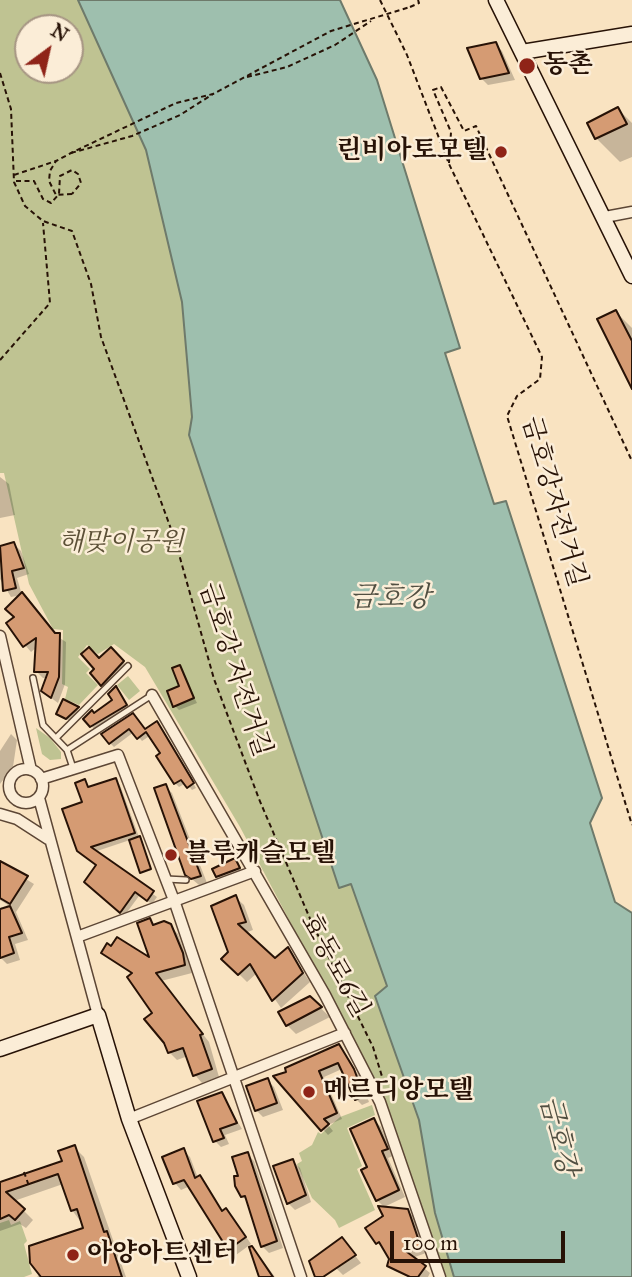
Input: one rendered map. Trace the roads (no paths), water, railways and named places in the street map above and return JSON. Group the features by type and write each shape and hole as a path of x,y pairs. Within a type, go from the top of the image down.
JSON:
{"street":[{"path":"496,0 632,276"},
{"path":"522,52 632,34"},
{"path":"605,217 632,212"},
{"path":"0,636 31,770 41,779 43,788 39,798 48,839 105,1047 129,1119 189,1277"},
{"name":"효동로6길","path":"152,695 255,871 345,1032 380,1102 440,1277"},
{"path":"41,779 118,755 175,903 302,1277"},
{"path":"13,798 9,788 12,777 20,770 31,770"},
{"path":"13,798 29,803 39,798"},
{"path":"13,798 0,813 17,819 48,839"},
{"path":"77,937 175,903 255,871"},
{"path":"0,1049 98,1015"},
{"path":"129,1119 345,1032"}],"lane":[{"path":"57,737 128,666"},
{"path":"33,678 43,725 67,750 74,770"},
{"path":"67,750 152,695"},
{"path":"166,879 186,880"}],"water":[{"name":"금호강","path":"78,0 340,0 377,80 460,348 445,353 494,504 506,501 602,798 590,823 615,902 632,913 632,1277 454,1277 435,1213 419,1120 375,996 387,986 351,884 339,888 189,435 192,417 182,302 146,150"}],"place":[{"name":"동촌","path":"527,66"},
{"name":"린비아토모텔","path":"501,152"},
{"name":"블루캐슬모텔","path":"171,855"},
{"name":"메르디앙모텔","path":"309,1092"},
{"name":"아양아트센터","path":"73,1255"}],"park label":[{"name":"해맞이공원","path":"121,544"}]}
